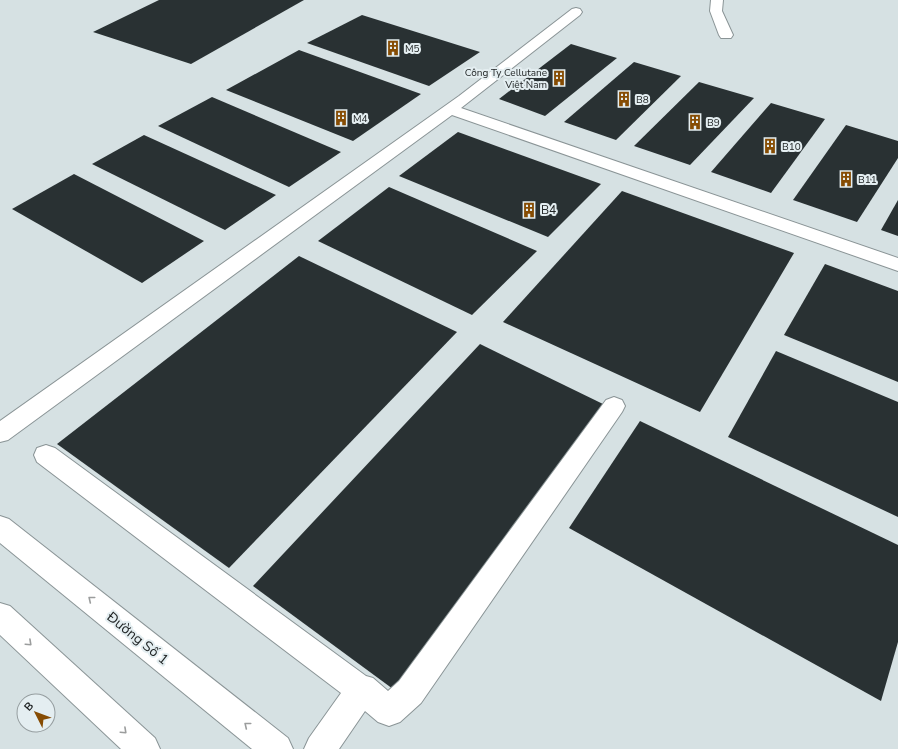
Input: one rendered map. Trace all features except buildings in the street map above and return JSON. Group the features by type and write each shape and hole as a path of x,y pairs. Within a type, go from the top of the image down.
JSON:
{"street":[{"path":"717,0 716,11 726,35"},
{"path":"0,433 450,109 576,12"},
{"path":"450,109 898,265"},
{"path":"46,456 362,689 389,711 410,692 614,406"},
{"name":"Đường Số 1","path":"0,526 277,749"},
{"path":"0,616 144,749"},
{"path":"320,749 362,689"}],"place":[{"name":"M5","path":"393,48"},
{"name":"Công Ty Cellutane Việt Nam","path":"559,78"},
{"name":"B8","path":"624,99"},
{"name":"M4","path":"341,118"},
{"name":"B9","path":"695,122"},
{"name":"B10","path":"770,146"},
{"name":"B11","path":"846,179"},
{"name":"B4","path":"529,210"}]}
